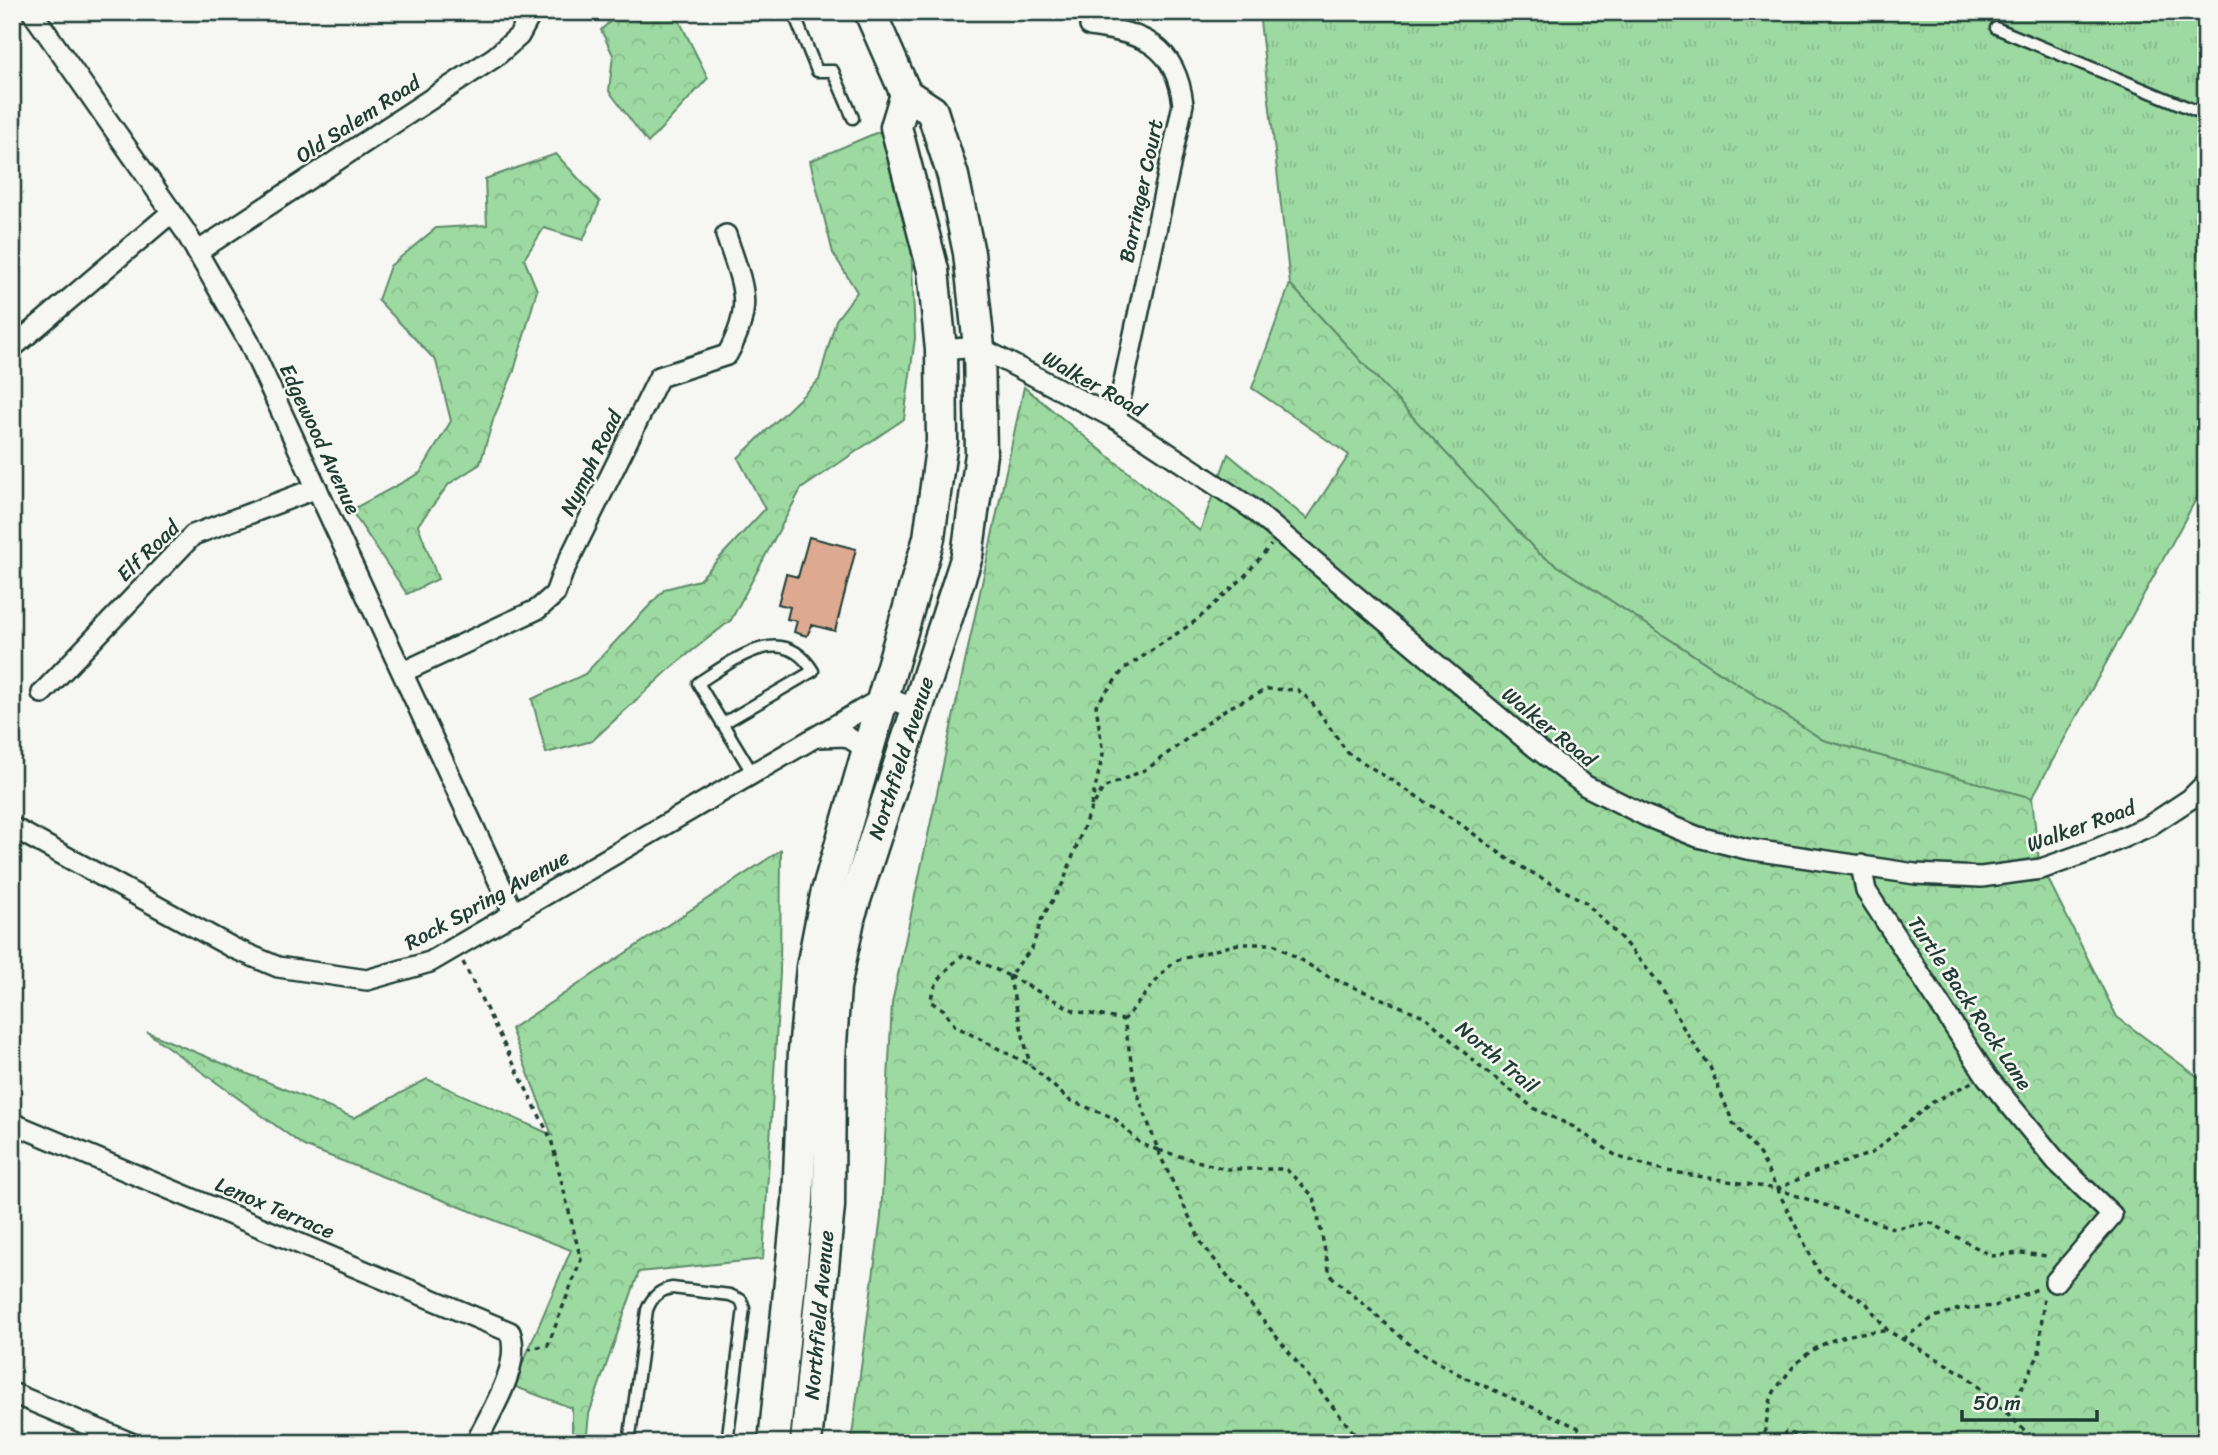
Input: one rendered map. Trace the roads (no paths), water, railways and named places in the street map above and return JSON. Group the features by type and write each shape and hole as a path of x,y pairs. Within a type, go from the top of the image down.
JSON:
{"main road":[{"name":"Northfield Avenue","path":"806,1443 829,1206 830,1058 835,987 850,915 967,556 981,454 979,348 969,253 953,176 932,111 906,94 870,12"},
{"name":"Northfield Avenue","path":"774,1443 798,1201 804,1051 812,967 826,895 929,538 942,441 941,350 933,270 896,127 906,94"}],"street":[{"name":"Edgewood Avenue","path":"32,12 172,212 249,342 514,914"},
{"name":"Old Salem Road","path":"197,252 495,57 519,36 532,12"},
{"name":"Barringer Court","path":"1090,26 1127,31 1146,38 1158,48 1176,75 1183,104 1116,419"},
{"path":"12,348 172,212"},
{"name":"Nymph Road","path":"403,672 538,609 555,594 563,572 659,377 727,355 737,337 747,301 726,235"},
{"path":"941,350 979,348"},
{"name":"Walker Road","path":"979,348 1116,419 1261,516 1536,748 1586,786 1646,816 1698,837 1747,849 1915,874 1981,877 2040,869 2149,825 2190,799 2206,783"},
{"name":"Elf Road","path":"42,693 193,535 317,488"},
{"path":"884,697 918,709"},
{"name":"Rock Spring Avenue","path":"12,827 233,948 278,967 367,980 430,962 884,697"},
{"path":"817,737 846,736 869,751"},
{"name":"Turtle Back Rock Lane","path":"1861,865 1866,891 1987,1077 2057,1163 2112,1215 2050,1284"},
{"name":"Lenox Terrace","path":"12,1124 510,1332 514,1348 512,1365 476,1443"},
{"path":"12,1393 131,1443"}],"lane":[{"path":"810,12 796,19 817,71 833,71 853,118"},
{"path":"1996,28 2206,115"},
{"path":"722,724 813,671 807,660 782,648 757,647 698,683 722,724 753,775"},
{"path":"629,1443 648,1310 656,1295 663,1289 672,1288 730,1295 741,1300 744,1308 727,1443"}]}
